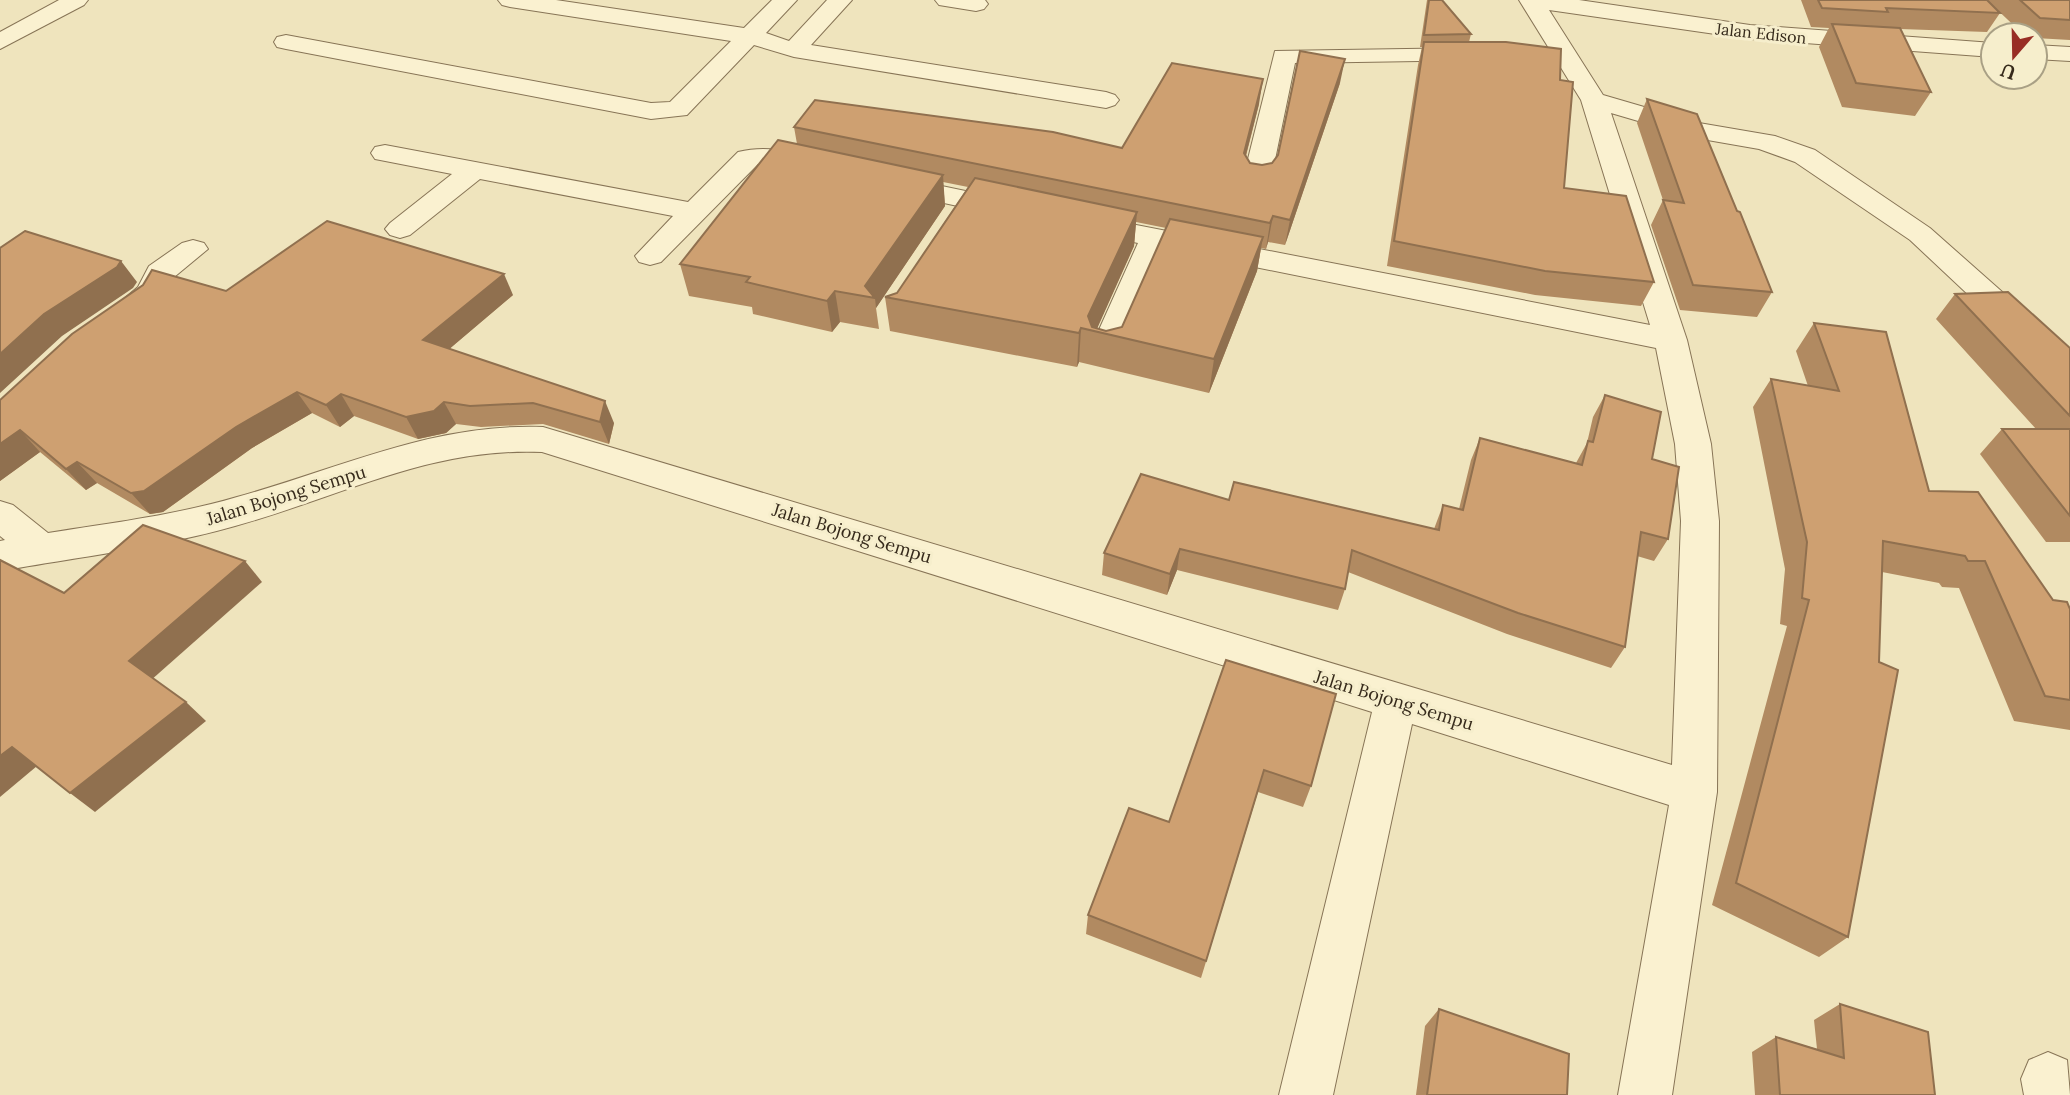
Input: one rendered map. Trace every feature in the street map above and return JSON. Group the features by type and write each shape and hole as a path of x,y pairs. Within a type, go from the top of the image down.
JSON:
{"street":[{"path":"0,42 76,0"},
{"path":"510,0 752,37 794,50 1106,100"},
{"path":"286,42 651,111 678,109 752,37 785,0"},
{"path":"794,50 840,0"},
{"path":"947,0 976,4"},
{"path":"1531,0 1552,55 1594,100 1671,340 1693,444 1700,521 1694,792 1645,1095"},
{"name":"Jalan Edison","path":"1531,0 1761,34 1979,37"},
{"path":"2049,53 2070,54"},
{"path":"1257,179 1284,57 1499,55"},
{"path":"1594,100 1696,130 1765,142 1805,156 1920,234 2070,371"},
{"path":"385,153 695,212"},
{"path":"650,256 754,155 858,176 960,210 1048,216 1671,340"},
{"path":"400,229 474,170"},
{"path":"1105,352 1155,239"},
{"path":"107,324 146,297 155,287 160,273 193,249"},
{"name":"Jalan Bojong Sempu","path":"0,556 189,523 237,512 436,450 482,440 525,438 562,444 1694,792"},
{"path":"0,515 41,549"},
{"path":"1306,1095 1396,700"}],"building":[{"path":"1429,0 1442,0 1471,34 1424,35"},
{"path":"1818,0 1987,0 2000,13 1886,8 1888,12 1822,8"},
{"path":"2020,0 2070,0 2070,20 2040,18"},
{"path":"1832,24 1900,28 1931,92 1856,83"},
{"path":"1424,42 1506,42 1561,49 1560,80 1573,82 1564,188 1626,196 1654,282 1545,271 1394,241"},
{"path":"1300,51 1345,59 1290,220 1273,216 1270,223 794,127 815,100 1053,132 1122,148 1172,63 1263,79 1244,153 1250,163 1262,165 1272,163 1278,155"},
{"path":"1647,99 1697,114 1772,292 1693,285 1663,200 1684,203"},
{"path":"778,140 943,175 865,286 875,298 835,291 827,301 746,282 750,277 680,264"},
{"path":"975,178 1137,212 1088,316 1092,327 1106,331 1122,327 1170,219 1263,237 1214,359 1081,328 1079,333 885,297 897,293"},
{"path":"327,221 504,274 423,340 605,401 600,422 533,403 470,406 444,402 434,411 406,417 341,394 326,405 297,392 236,427 144,491 131,493 77,462 66,469 20,430 0,444 0,400 72,334 143,285 152,270 226,291"},
{"path":"25,231 121,261 117,267 44,314 0,354 0,248"},
{"path":"2008,292 2070,348 2070,416 1955,294"},
{"path":"1814,323 1886,332 1929,491 1978,492 2053,600 2067,602 2070,609 2070,700 2045,696 1985,561 1968,561 1965,556 1883,541 1879,662 1898,670 1848,937 1736,883 1809,600 1802,598 1807,542 1771,379 1839,391"},
{"path":"1605,395 1661,412 1652,459 1679,467 1668,539 1641,532 1625,647 1518,613 1352,550 1345,589 1180,549 1170,574 1104,553 1141,474 1229,500 1234,482 1439,530 1443,505 1463,510 1480,438 1582,465 1588,441 1593,442"},
{"path":"2002,429 2070,429 2070,516"},
{"path":"143,525 245,561 129,661 186,702 70,793 12,747 0,756 0,560 64,593"},
{"path":"1226,660 1336,694 1311,786 1264,770 1206,961 1088,915 1129,808 1169,822"},
{"path":"1840,1004 1928,1032 1935,1095 1780,1095 1776,1037 1844,1058"},
{"path":"1439,1009 1569,1054 1567,1095 1427,1095"}]}
